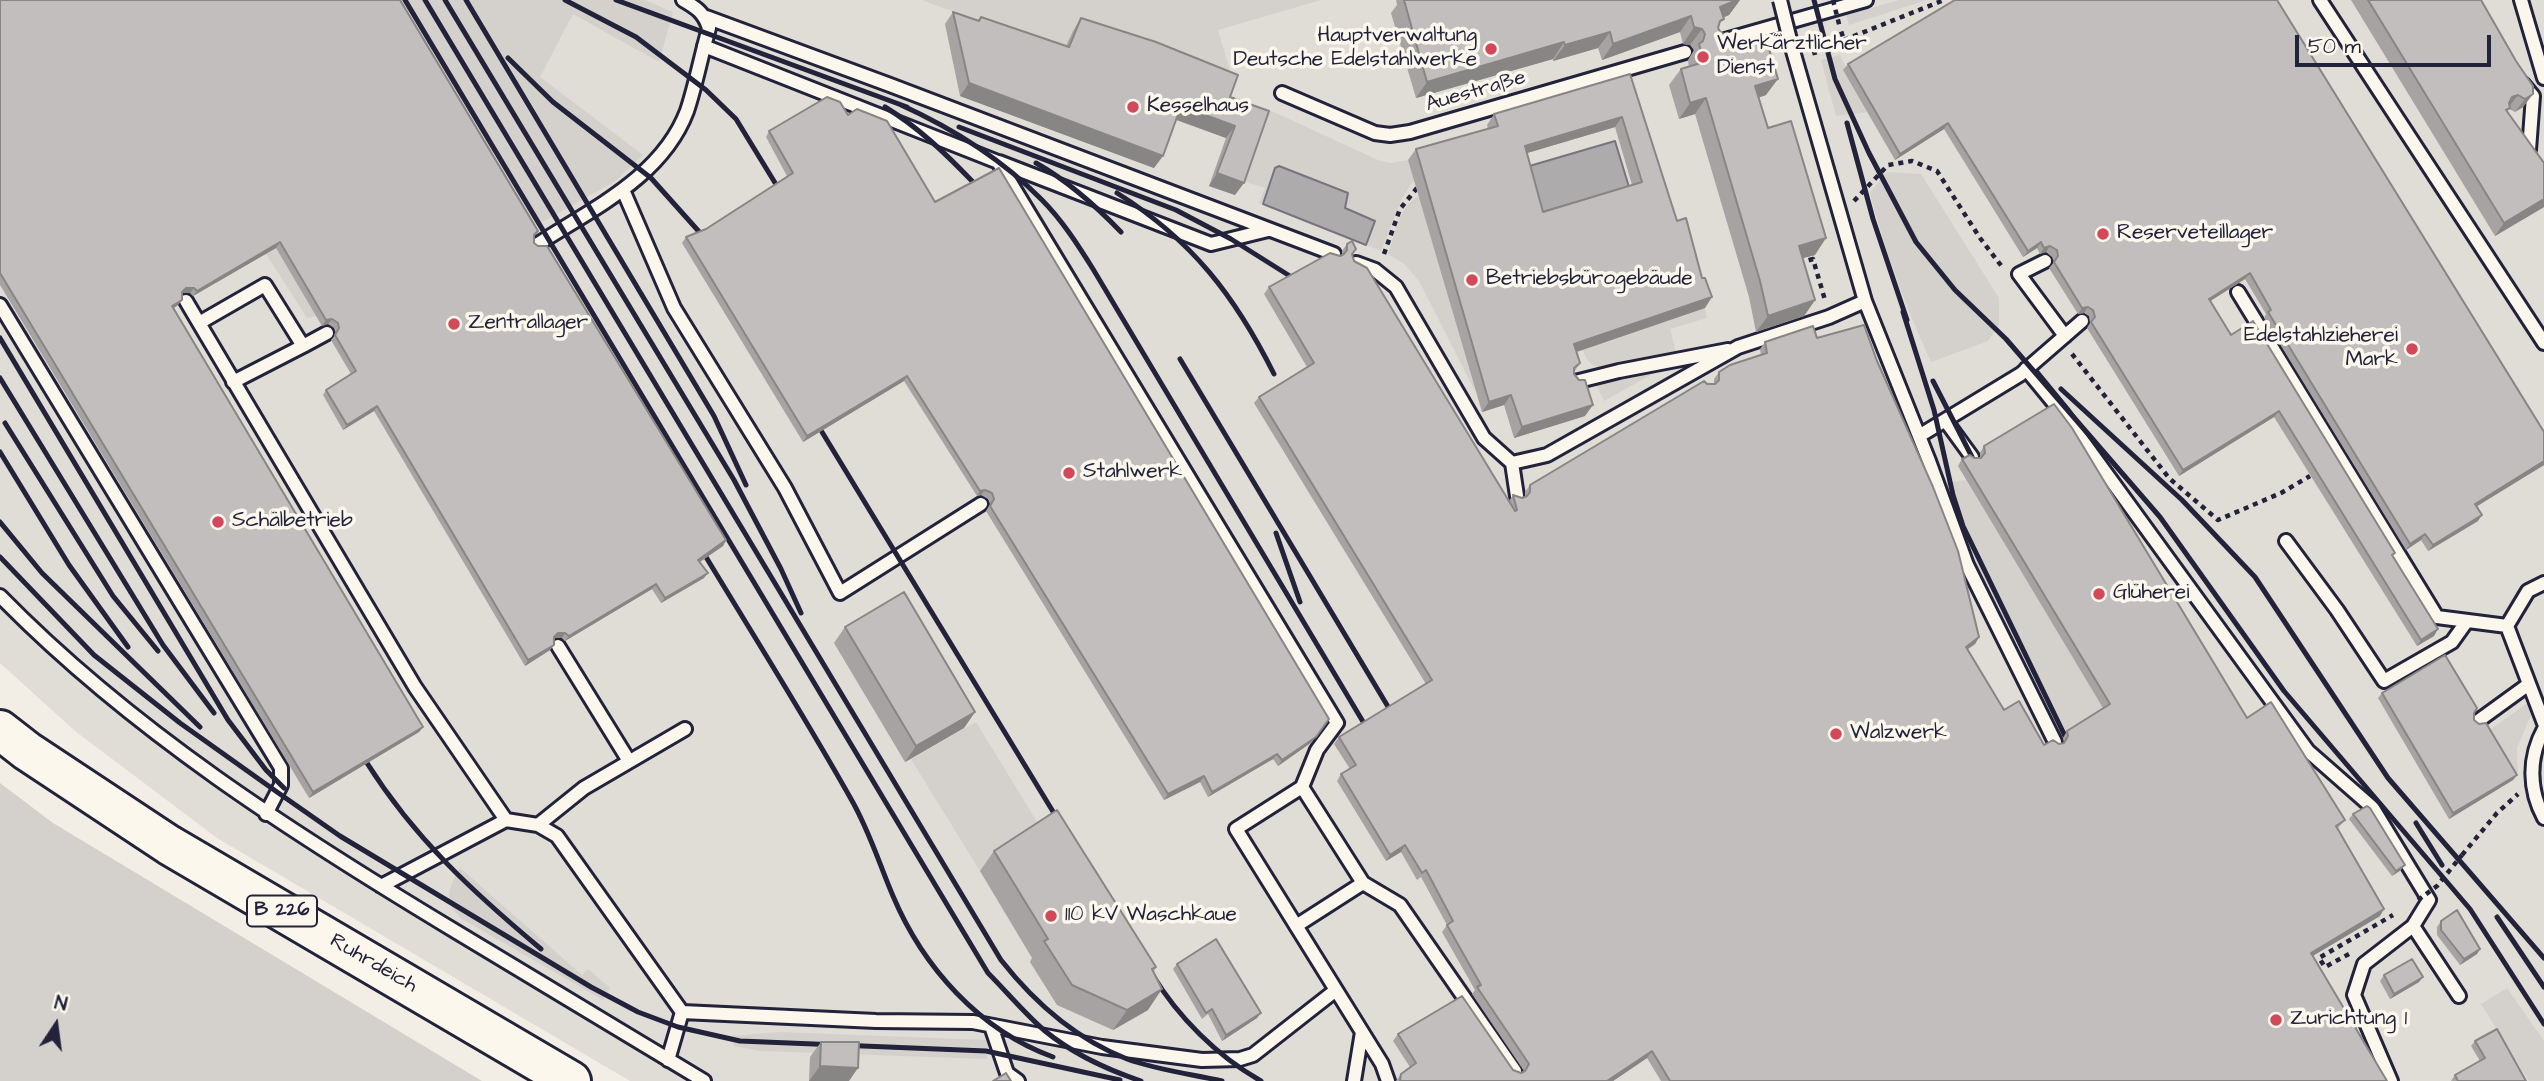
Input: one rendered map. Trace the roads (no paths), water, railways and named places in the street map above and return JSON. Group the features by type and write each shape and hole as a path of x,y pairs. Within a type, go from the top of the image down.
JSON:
{"main road":[{"name":"Ruhrdeich","path":"0,730 38,759 169,845 571,1081"}],"lane":[{"path":"538,244 623,190 644,172 677,131 687,111 709,28 706,17 699,9 683,0"},
{"path":"1780,0 1864,301 1919,436 1967,565 2055,742"},
{"path":"1715,43 1866,0"},
{"path":"2320,0 2544,343"},
{"path":"2521,0 2544,78 2533,96 2529,150"},
{"path":"706,17 1334,254"},
{"path":"704,46 1211,244 1269,230"},
{"name":"Auestraße","path":"1282,93 1359,127 1390,135 1410,132 1685,51"},
{"path":"2514,70 2533,96"},
{"path":"2515,128 2537,162"},
{"path":"999,162 1337,723 1317,750 1301,788 1236,829 1362,1032 1388,1081"},
{"path":"623,190 674,308 785,488 840,593 981,504"},
{"path":"2045,261 2019,274 2065,336"},
{"path":"1356,263 1375,270 1396,287 1484,438 1512,463 1517,496"},
{"path":"199,323 265,285 303,346"},
{"path":"2238,292 2437,617 2507,626"},
{"path":"186,301 415,687 506,820"},
{"path":"1575,382 1619,370 1738,347 1829,317 1864,301"},
{"path":"0,305 281,768 281,785 266,814"},
{"path":"1919,436 2025,369 2082,321"},
{"path":"233,382 327,333"},
{"path":"1512,463 1547,455 1738,347"},
{"path":"2025,369 2063,414 2308,751 2374,808 2429,900 2413,926 2364,964 2354,995 2392,1081"},
{"path":"1698,370 1706,383"},
{"path":"1945,420 1972,457"},
{"path":"2287,541 2384,681 2452,642 2467,621"},
{"path":"2507,626 2528,591 2544,583"},
{"path":"0,596 25,622 119,702 266,814 704,1081"},
{"path":"2507,626 2544,723"},
{"path":"558,646 629,761"},
{"path":"2478,721 2529,684"},
{"path":"538,825 584,788 685,729"},
{"path":"2544,729 2537,741 2532,781 2536,802 2544,818"},
{"path":"1301,788 1363,883 1400,905 1515,1071"},
{"path":"381,886 506,820 538,825 557,836 682,1012"},
{"path":"1296,926 1363,883"},
{"path":"2413,926 2459,996"},
{"path":"682,1012 876,1021 972,1022 1102,1047 1190,1059 1240,1059 1253,1055 1336,990"},
{"path":"668,1060 682,1012"},
{"path":"991,1026 1007,1073 1018,1081"},
{"path":"1354,1081 1362,1032"}],"railway":[{"path":"405,0 988,973 1030,1017 1067,1047 1116,1072 1141,1081"},
{"path":"425,0 1001,960 1027,990 1057,1018 1108,1051 1138,1063 1222,1081"},
{"path":"445,0 734,480 801,613"},
{"path":"466,0 714,416 746,485"},
{"path":"565,0 636,37 706,90 736,119 777,186"},
{"path":"616,0 907,107"},
{"path":"1814,0 1835,79 1869,153 1916,242 1955,290 2006,339 2160,517 2284,691 2470,909 2544,1024"},
{"path":"508,58 553,102 651,178 702,235"},
{"path":"899,104 938,123 993,157 1026,185 1063,224 1093,269 1365,725"},
{"path":"885,107 931,141 972,181"},
{"path":"1847,123 1873,219 1907,320"},
{"path":"959,127 1176,210 1231,239 1293,278"},
{"path":"1036,163 1081,194 1121,232"},
{"path":"1117,193 1168,230 1209,272 1244,319 1274,374"},
{"path":"1903,312 1934,410 1953,495 1963,526 2065,736"},
{"path":"0,338 228,720 266,770 284,788"},
{"path":"1180,359 1390,710"},
{"path":"0,378 163,645 214,713"},
{"path":"1933,381 1972,457"},
{"path":"2061,389 2182,500 2255,577 2388,778 2544,958"},
{"path":"5,423 113,596 158,651"},
{"path":"822,432 1063,828"},
{"path":"0,452 69,565 128,647"},
{"path":"0,522 42,573 200,727"},
{"path":"1276,533 1300,602"},
{"path":"0,557 94,655 180,723 340,836 591,987 638,1012 678,1027 740,1041 986,1051 1120,1080"},
{"path":"706,557 851,799 905,922 920,947 956,993 978,1013 1026,1045 1053,1057"},
{"path":"367,763 405,816 446,863 541,949"},
{"path":"2416,823 2442,865"},
{"path":"2497,917 2544,987"},
{"path":"1152,974 1162,990 1200,1034 1229,1060 1261,1081"}],"place":[{"name":"Hauptverwaltung Deutsche Edelstahlwerke","path":"1491,49"},
{"name":"Werkärztlicher Dienst","path":"1703,57"},
{"name":"Kesselhaus","path":"1133,107"},
{"name":"Reserveteillager","path":"2103,234"},
{"name":"Betriebsbürogebäude","path":"1472,280"},
{"name":"Zentrallager","path":"454,324"},
{"name":"Edelstahlzieherei Mark","path":"2412,349"},
{"name":"Stahlwerk","path":"1069,473"},
{"name":"Schälbetrieb","path":"218,522"},
{"name":"Glüherei","path":"2099,594"},
{"name":"Walzwerk","path":"1836,734"},
{"name":"110 kV Waschkaue","path":"1051,916"},
{"name":"Zurichtung 1","path":"2276,1020"}]}
